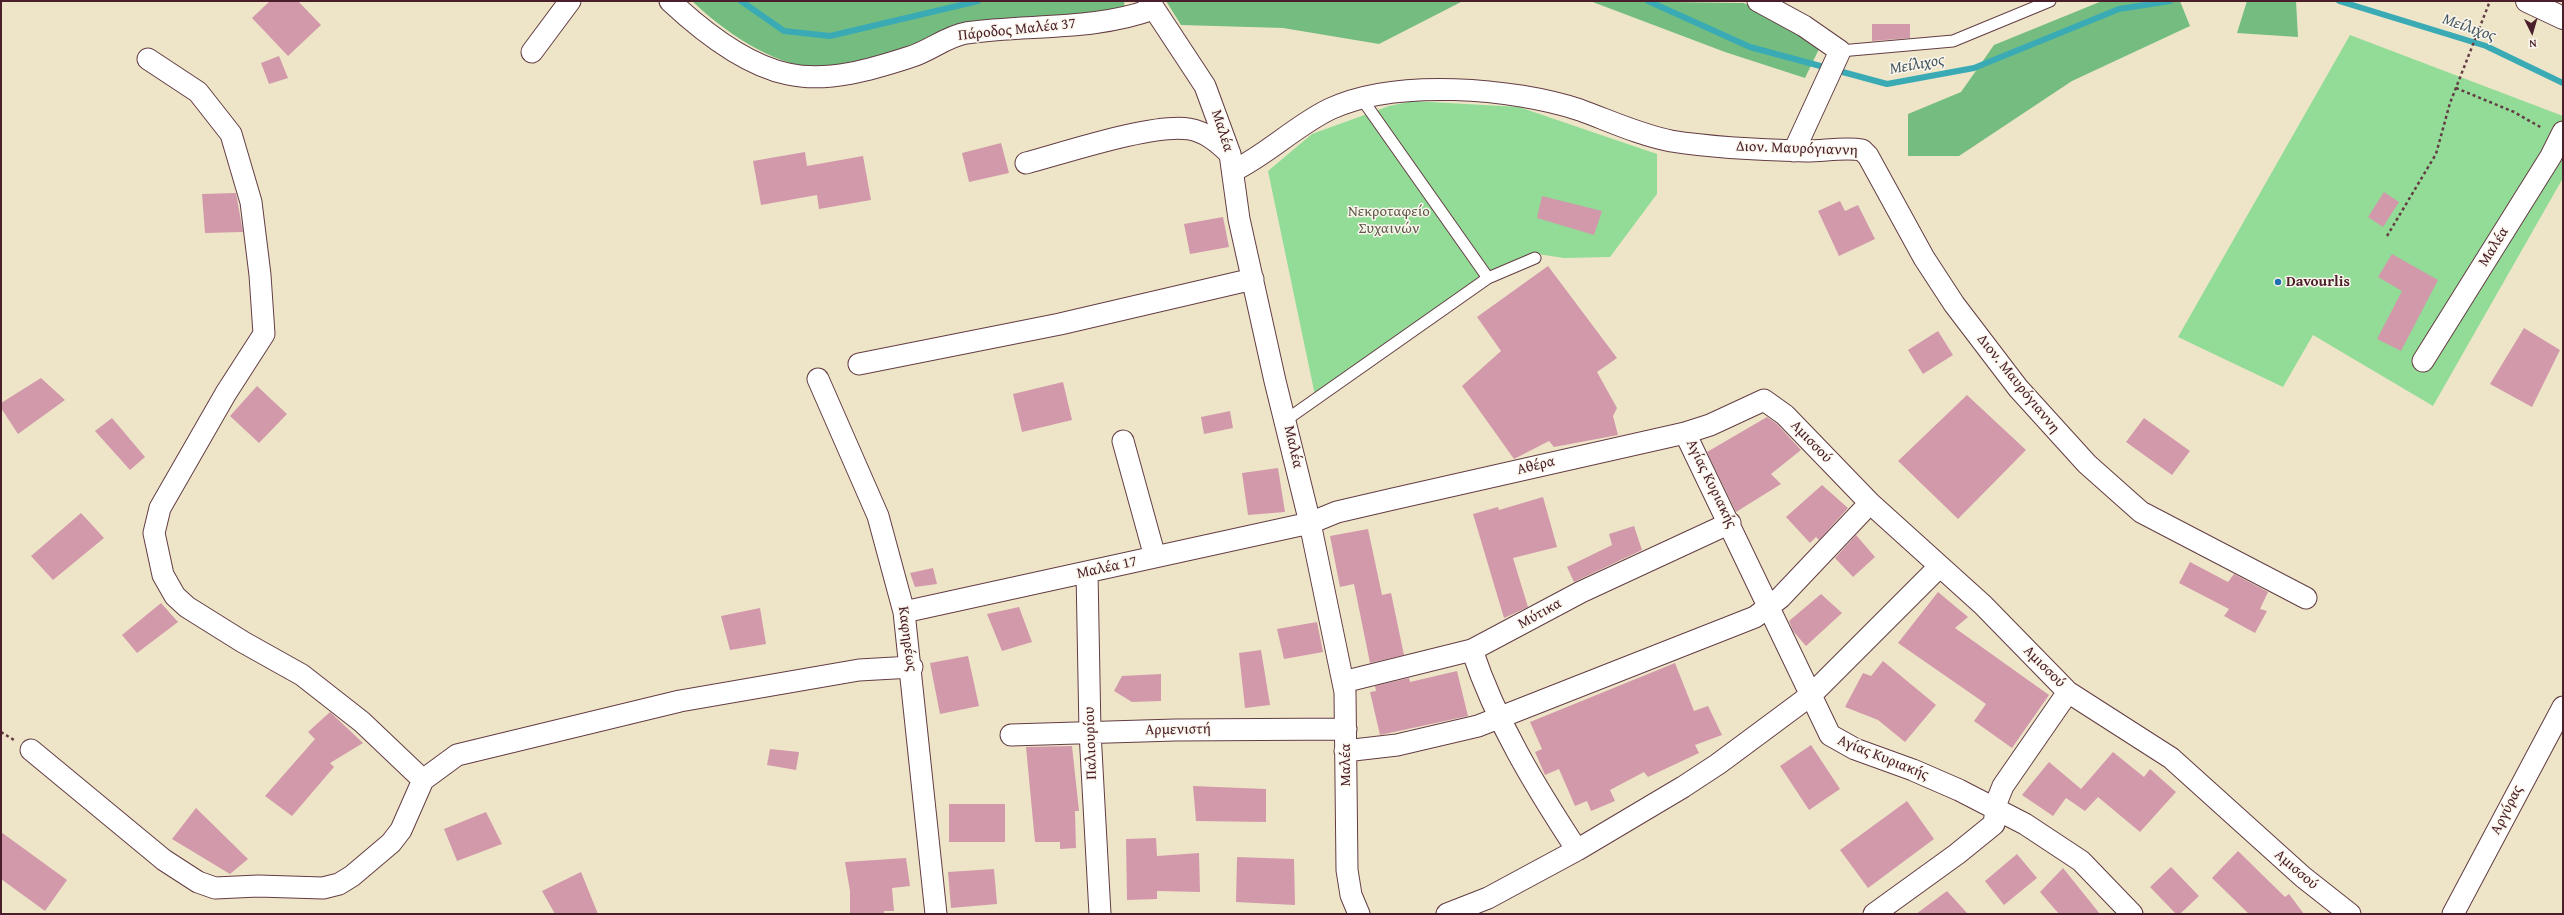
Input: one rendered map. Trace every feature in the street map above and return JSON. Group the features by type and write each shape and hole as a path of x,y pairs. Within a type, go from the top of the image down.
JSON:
{"street":[{"path":"532,52 570,1"},
{"name":"Πάροδος Μαλέα 37","path":"670,1 705,32 752,60 788,74 822,76 839,75 905,59 929,50 952,36 981,31 1106,21 1136,16 1151,5"},
{"path":"1758,1 1804,26 1839,55 1794,151"},
{"path":"2527,1 2563,18"},
{"name":"Μαλέα","path":"1151,5 1205,86 1231,162 1239,219 1310,523 1343,682 1346,701 1345,751 1349,885 1359,914"},
{"path":"148,59 198,92 231,134 251,202 260,275 264,334 226,393 160,508 154,533 163,575 175,596 187,607 243,642 268,654 302,675 362,722 423,780"},
{"name":"Διον. Μαυρόγιαννη","path":"1231,162 1246,164 1299,127 1331,108 1374,94 1405,90 1510,95 1564,106 1671,140 1794,151 1859,149 1865,151 1924,258 1954,304 2018,388 2087,464 2140,512 2306,598"},
{"path":"1026,163 1134,135 1169,129 1188,129 1204,133 1218,142 1231,162"},
{"name":"Μαλέα","path":"2423,361 2562,135"},
{"path":"859,364 1053,326 1253,279"},
{"name":"Καφηρέως","path":"818,379 878,516 904,612 912,666 936,914"},
{"name":"Αμισσού","path":"1758,402 1764,400 1770,402 1785,415 1870,503 1939,568 1983,605 2068,692 2171,758 2303,877 2350,914"},
{"name":"Αθέρα","path":"1310,523 1336,512 1386,500 1686,433 1710,425 1758,402"},
{"name":"Αγίας Κυριακής","path":"1686,433 1730,523 1825,727 1835,740 1937,780 1996,808 2025,824 2081,861 2132,914"},
{"path":"1123,441 1155,557"},
{"path":"1345,751 1425,740 1500,719 1755,617 1770,608 1870,503"},
{"name":"Μαλέα 17","path":"904,612 1310,523"},
{"name":"Μύτικα","path":"1343,682 1472,650 1581,592 1730,523"},
{"path":"1447,914 1488,898 1577,850 1683,788 1811,695 1939,568"},
{"name":"Παλιουρίου","path":"1086,572 1090,732 1100,914"},
{"path":"1472,650 1500,719 1534,782 1577,850"},
{"path":"32,750 164,860 198,882 215,888 258,886 307,889 339,884 366,866 391,843 401,830 423,780 444,762 475,748 680,701 875,668 912,666"},
{"path":"1874,914 1990,828 1995,822 1998,797 2005,783 2068,692"},
{"name":"Αργύρας","path":"2453,914 2560,717"},
{"name":"Αρμενιστή","path":"1011,735 1090,732 1346,729"}],"lane":[{"path":"1839,55 1953,41 2050,1"},
{"path":"1362,99 1488,278"},
{"path":"1286,420 1488,278 1534,258"}],"path":[{"path":"2387,236 2436,154 2456,88 2490,1"},
{"path":"2456,88 2514,112 2562,135"}],"green space":[{"path":"692,1 1124,1 1125,10 873,57 844,64 815,67 799,65 765,53 733,34"},
{"path":"1166,1 1463,1 1379,44 1283,28 1181,25"},
{"path":"1590,1 1744,3 1773,17 1819,49 1805,78 1725,52"},
{"path":"2102,1 2180,1 2190,26 2072,81 1959,156 1908,156 1908,114 1961,92 1994,45"},
{"path":"2247,1 2296,1 2298,37 2237,33"},
{"path":"2350,35 2563,116 2563,178 2433,406 2313,335 2283,387 2178,337"},
{"name":"Νεκροταφείο Συχαινών","path":"1413,101 1519,107 1657,154 1657,194 1610,257 1564,258 1531,253 1316,400 1268,171 1312,134 1389,106"}],"building":[{"path":"270,1 298,1 321,25 288,56 252,18"},
{"path":"1872,24 1910,24 1910,38 1872,41"},
{"path":"279,56 288,78 269,84 261,63"},
{"path":"1001,143 1009,173 969,182 962,153"},
{"path":"805,152 807,166 863,156 871,200 819,209 817,195 761,205 753,161"},
{"path":"2384,192 2399,202 2383,227 2368,217"},
{"path":"236,193 243,232 205,233 202,194"},
{"path":"1542,196 1602,211 1594,235 1537,218"},
{"path":"1840,201 1845,211 1858,205 1875,239 1839,256 1818,211"},
{"path":"1223,217 1229,247 1190,254 1184,224"},
{"path":"2392,254 2438,280 2401,351 2377,339 2402,291 2378,277"},
{"path":"1548,266 1617,358 1597,372 1617,408 1613,416 1618,435 1554,447 1549,441 1514,459 1462,386 1501,351 1477,317"},
{"path":"2524,328 2560,350 2532,407 2490,384"},
{"path":"1938,331 1953,355 1923,374 1908,350"},
{"path":"41,378 65,400 18,434 1,408 1,403"},
{"path":"1063,382 1072,420 1022,432 1013,394"},
{"path":"257,386 287,414 259,443 230,416"},
{"path":"1967,395 2026,450 1958,519 1898,461"},
{"path":"1230,411 1233,428 1204,434 1201,417"},
{"path":"1767,417 1777,424 1801,450 1771,474 1781,484 1736,512 1707,452"},
{"path":"112,418 145,457 130,470 95,431"},
{"path":"2144,418 2190,451 2172,475 2126,442"},
{"path":"1278,468 1285,512 1248,515 1242,473"},
{"path":"1822,485 1848,508 1819,540 1816,537 1810,543 1786,517"},
{"path":"1543,497 1557,547 1513,558 1528,607 1504,618 1473,514 1498,507 1499,510"},
{"path":"81,513 104,538 53,580 31,556"},
{"path":"1634,526 1642,550 1574,582 1567,567 1612,545 1609,534"},
{"path":"1368,529 1382,595 1391,593 1404,655 1370,663 1354,584 1340,587 1330,536"},
{"path":"1856,535 1875,557 1853,577 1835,558"},
{"path":"2190,562 2228,582 2234,574 2268,592 2260,609 2267,611 2255,633 2224,616 2229,609 2179,583"},
{"path":"933,568 937,584 915,587 910,573"},
{"path":"1938,592 1968,617 1955,628 2049,695 2012,748 1974,721 1986,704 1898,643"},
{"path":"1821,594 1842,613 1806,646 1793,631 1789,621"},
{"path":"161,603 178,622 137,653 122,635"},
{"path":"1019,607 1032,642 1002,651 987,614"},
{"path":"760,608 766,644 730,650 721,616"},
{"path":"1317,622 1323,652 1284,659 1277,629"},
{"path":"1261,650 1270,705 1245,708 1239,653"},
{"path":"968,656 979,706 940,714 930,663"},
{"path":"1883,661 1936,705 1905,742 1878,720 1845,707 1863,673 1871,676"},
{"path":"1675,663 1694,711 1708,706 1722,735 1695,745 1699,753 1648,777 1644,772 1610,790 1615,801 1591,811 1587,801 1575,806 1559,769 1545,775 1535,752 1542,749 1530,722"},
{"path":"1457,671 1468,716 1380,735 1370,692 1376,691 1375,686 1409,678 1410,682"},
{"path":"1161,674 1161,701 1132,702 1114,691 1122,676"},
{"path":"330,712 363,743 330,763 334,767 292,816 265,796 315,739 308,732"},
{"path":"1811,745 1840,789 1809,810 1780,766"},
{"path":"1072,746 1079,811 1075,811 1076,848 1060,849 1060,842 1035,842 1026,747"},
{"path":"770,749 799,752 796,770 767,765"},
{"path":"2113,752 2144,777 2150,769 2176,792 2140,832 2098,797 2085,811 2066,798 2053,816 2022,795 2049,762 2081,789"},
{"path":"1193,786 1266,789 1266,822 1196,821"},
{"path":"1907,801 1934,839 1868,888 1840,850"},
{"path":"949,804 1005,804 1005,842 949,842"},
{"path":"196,808 248,859 230,874 172,839"},
{"path":"486,812 502,844 457,861 444,829"},
{"path":"1,832 67,880 45,911 1,879"},
{"path":"1156,838 1157,856 1199,853 1200,892 1157,891 1157,899 1127,900 1126,839"},
{"path":"2238,851 2285,897 2289,894 2304,914 2249,914 2212,878"},
{"path":"2017,854 2037,878 2004,905 1985,881"},
{"path":"1237,857 1294,859 1295,905 1236,902"},
{"path":"906,858 910,886 892,888 894,911 884,911 884,914 850,914 850,891 845,862"},
{"path":"2171,867 2199,896 2180,914 2176,914 2150,887"},
{"path":"2063,868 2100,914 2059,914 2040,892"},
{"path":"994,869 997,904 951,908 948,872"},
{"path":"581,872 598,914 555,914 542,891"},
{"path":"1947,891 1968,914 1916,914"}],"waterway":[{"name":"Μείλιχος","path":"741,1 784,31 830,36 978,1"},
{"name":"Μείλιχος","path":"1648,1 1750,47 1887,84 1974,68 2119,9 2170,1"},
{"name":"Μείλιχος","path":"2339,1 2486,46 2563,83"}],"place":[{"name":"Davourlis","path":"2278,282"}]}
